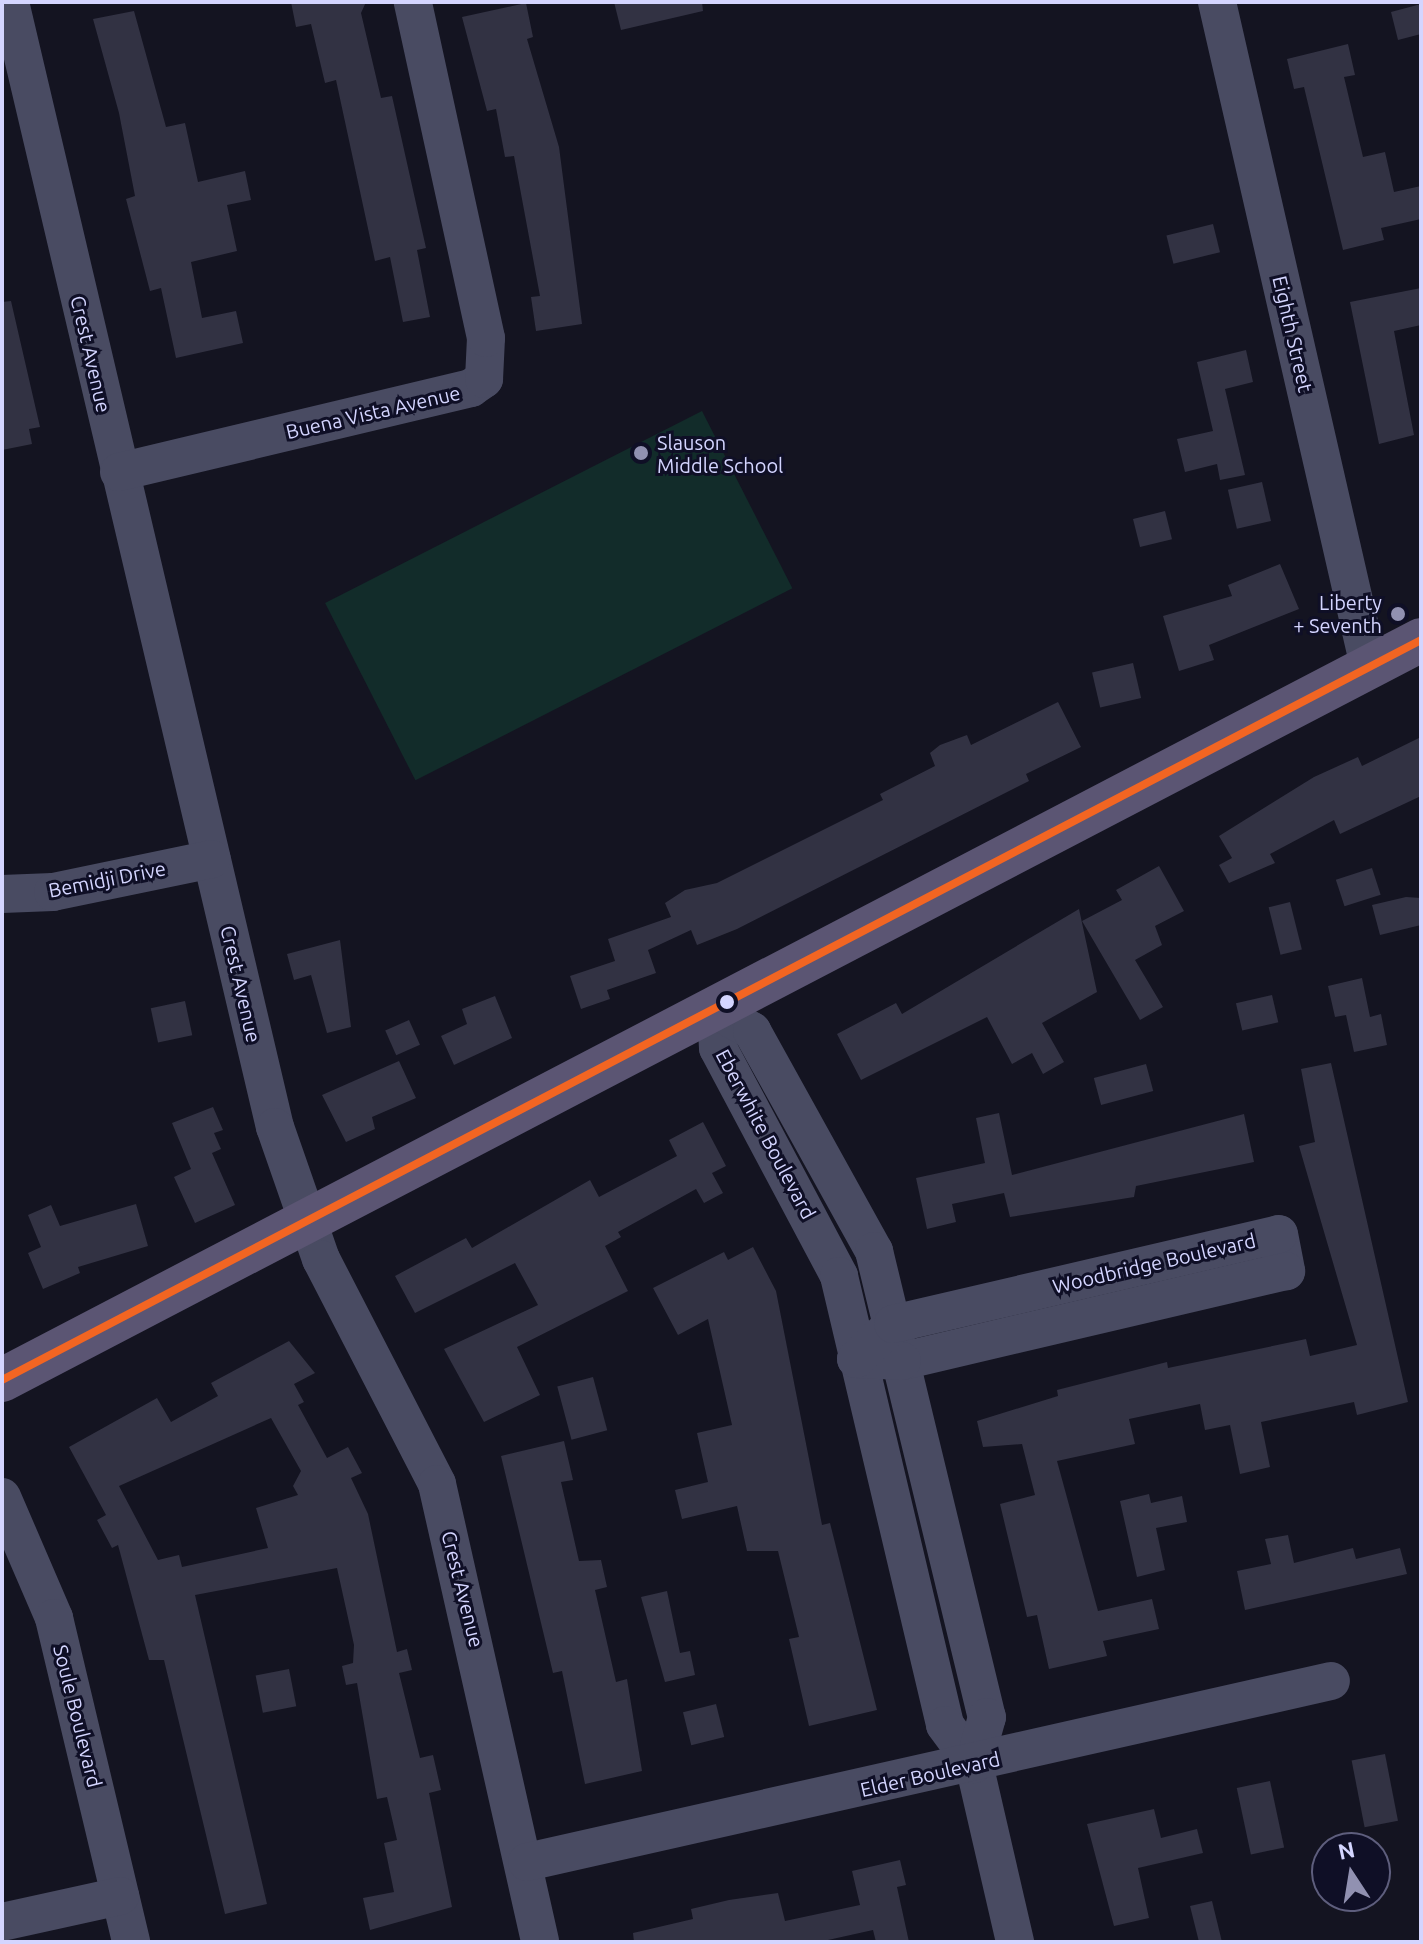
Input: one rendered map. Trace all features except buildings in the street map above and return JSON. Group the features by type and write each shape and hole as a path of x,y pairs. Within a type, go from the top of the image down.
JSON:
{"main road":[{"path":"2,1380 1421,640"}],"street":[{"name":"Crest Avenue","path":"10,2 275,1127 307,1221 437,1484 527,1862 540,1942"},
{"name":"Buena Vista Avenue","path":"119,472 471,388 484,379 486,338 413,2"},
{"name":"Eighth Street","path":"1217,2 1369,666"},
{"name":"Bemidji Drive","path":"2,894 53,892 212,859"},
{"name":"Eberwhite Boulevard","path":"716,1010 752,1031 801,1114 874,1251 987,1717 974,1764"},
{"name":"Eberwhite Boulevard","path":"716,1010 718,1048 839,1276 856,1359 945,1725 974,1764 1015,1942"},
{"name":"Woodbridge Boulevard","path":"856,1359 902,1361 1286,1271 1279,1234 893,1324"},
{"path":"856,1359 893,1324"},
{"name":"Soule Boulevard","path":"2,1497 54,1618 131,1942"},
{"name":"Elder Boulevard","path":"527,1862 974,1764 1331,1681"},
{"path":"2,1922 120,1896"}],"green space":[{"path":"702,411 792,588 415,780 325,603"}],"transit line":[{"path":"2,1380 1421,640"}],"place":[{"name":"Slauson Middle School","path":"641,453"},
{"name":"Liberty + Seventh","path":"1398,614"}]}
